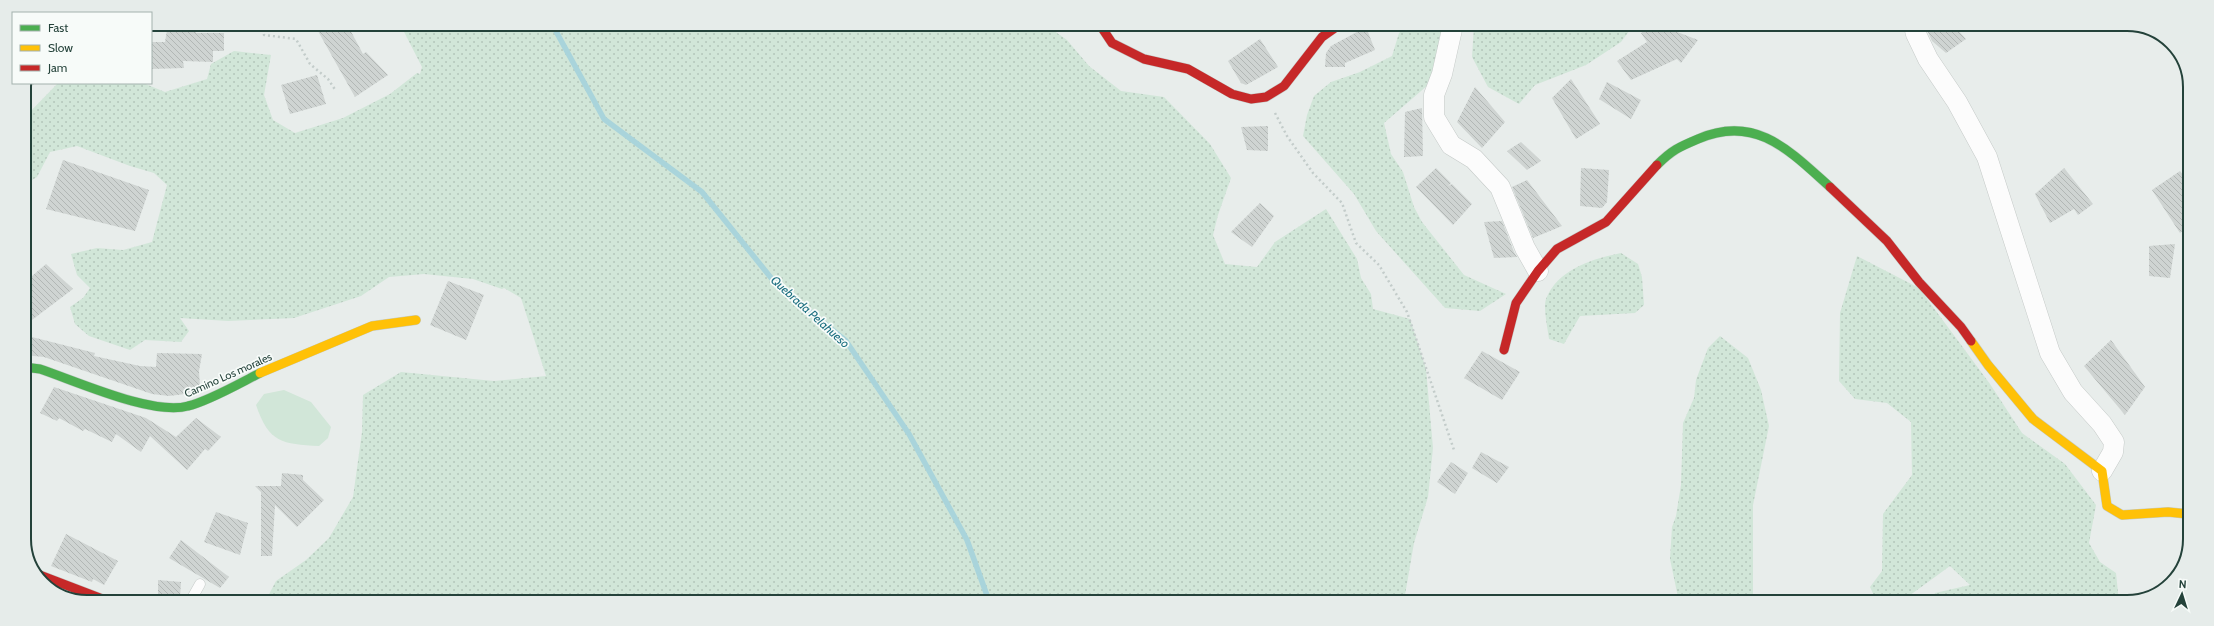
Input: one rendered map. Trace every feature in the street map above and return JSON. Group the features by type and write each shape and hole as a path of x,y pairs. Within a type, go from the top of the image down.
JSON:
{"street":[{"path":"1104,31 1112,43 1144,59 1188,69 1232,94 1251,99 1266,97 1284,86 1322,37 1330,31"},
{"path":"1452,31 1442,74 1434,95 1434,117 1451,145 1474,159 1500,187 1525,248 1538,271"},
{"path":"1915,31 1928,59 1957,102 1987,157 2050,353 2073,392 2102,424 2114,442 2113,452 2102,470 2106,506 2122,515 2168,512 2183,514"},
{"path":"1504,350 1516,304 1538,271 1557,250 1606,222 1647,175 1672,150 1713,132 1740,129 1767,137 1808,166 1887,241 1919,282 1962,327 1988,365 2033,419 2102,470"},
{"name":"Camino Los morales","path":"31,368 40,369 149,406 169,409 189,406 267,370 372,326 416,320"},
{"path":"48,578 92,595"}],"lane":[{"path":"194,595 200,584"}],"path":[{"path":"264,31 264,35 296,39 310,64 328,79 336,91"},
{"path":"1266,97 1287,136 1313,173 1342,203 1356,243 1379,265 1407,312 1454,450"}],"green space":[{"path":"404,31 1054,31 1067,40 1089,66 1121,91 1164,97 1210,144 1231,178 1218,215 1213,235 1225,264 1257,267 1275,242 1326,209 1357,259 1361,278 1371,294 1373,309 1410,319 1426,369 1433,448 1428,497 1414,543 1405,595 269,595 276,581 306,560 329,538 353,497 362,432 363,395 401,372 494,381 546,376 521,298 504,288 502,289 473,279 424,274 389,277 361,296 294,318 228,321 180,318 189,331 181,342 145,340 130,350 89,336 75,324 70,307 83,298 90,288 77,275 71,254 97,248 123,250 152,242 167,185 154,173 130,166 77,146 50,152 37,177 31,181 31,111 57,84 145,84 165,92 207,79 211,64 234,51 271,55 264,95 273,120 295,133 343,118 390,94 417,73 420,74 422,67"},
{"path":"1402,31 1448,31 1428,85 1384,123 1391,154 1403,172 1414,207 1422,222 1464,275 1506,294 1480,311 1445,308 1376,231 1354,194 1303,136 1307,115 1314,96 1331,82 1360,72 1392,56 1399,33"},
{"path":"1474,31 1629,31 1621,42 1586,65 1535,85 1519,104 1488,87 1472,57"},
{"path":"1621,253 1638,264 1642,277 1644,305 1635,313 1580,316 1564,344 1549,339 1545,303 1551,289 1567,273 1577,267 1599,258"},
{"path":"1857,256 1919,288 1990,384 2022,433 2065,464 2096,505 2089,543 2100,562 2116,573 2118,595 1934,595 1935,593 1970,585 1950,566 1910,595 1874,595 1870,587 1882,571 1883,514 1912,475 1911,422 1887,403 1855,399 1839,381 1840,313"},
{"path":"1720,336 1748,358 1761,390 1769,426 1753,505 1753,595 1678,595 1670,559 1672,527 1676,516 1681,485 1683,423 1694,398 1696,380 1708,348"},
{"path":"284,390 311,402 331,427 328,438 319,446 286,442 278,439 266,427 256,405 264,394"}],"building":[{"path":"167,31 224,33 224,51 213,51 213,62 183,61 184,68 152,69 152,42 165,42"},
{"path":"318,31 351,31 363,54 366,52 388,75 355,97"},
{"path":"1359,31 1368,31 1375,50 1345,63 1345,67 1325,67 1326,53 1331,46"},
{"path":"1644,31 1675,31 1698,40 1681,63 1677,59 1631,80 1617,61 1647,42 1641,33"},
{"path":"1927,31 1959,31 1966,39 1946,53 1932,41"},
{"path":"1260,39 1278,67 1246,85 1241,83 1228,61"},
{"path":"317,75 326,104 290,114 281,85"},
{"path":"1571,79 1600,124 1576,139 1552,98"},
{"path":"1607,82 1641,100 1631,119 1599,99"},
{"path":"1475,87 1505,122 1482,148 1457,122"},
{"path":"1422,108 1423,156 1404,157 1405,112"},
{"path":"1268,126 1268,151 1247,150 1241,127"},
{"path":"1521,142 1541,161 1527,170 1507,151"},
{"path":"63,160 149,190 135,231 46,209"},
{"path":"1436,168 1451,183 1448,186 1452,184 1472,204 1453,225 1416,187"},
{"path":"1581,168 1609,170 1607,202 1602,208 1580,206"},
{"path":"2064,168 2093,204 2078,215 2074,209 2050,223 2035,194"},
{"path":"2180,171 2183,175 2183,230 2180,233 2152,190"},
{"path":"1527,180 1562,226 1533,238 1512,187"},
{"path":"1260,203 1274,216 1252,247 1231,232"},
{"path":"1502,221 1517,257 1494,258 1484,222"},
{"path":"2175,244 2170,278 2149,276 2149,246"},
{"path":"46,264 73,289 31,321 31,277"},
{"path":"448,281 484,295 466,340 430,325"},
{"path":"31,337 95,353 94,356 140,366 156,367 157,353 202,354 199,371 200,387 185,394 169,396 152,394 44,357 31,356"},
{"path":"2111,340 2145,387 2125,415 2084,366"},
{"path":"1482,351 1520,372 1502,400 1464,378"},
{"path":"54,387 146,418 176,437 196,418 221,437 208,451 205,449 187,470 150,436 141,452 116,434 112,442 85,429 83,431 59,418 57,421 40,413"},
{"path":"1481,452 1509,467 1497,483 1472,468"},
{"path":"1451,462 1468,473 1455,494 1437,482"},
{"path":"282,473 303,475 303,480 324,500 297,527 275,505 272,556 261,556 261,492 255,486 281,486"},
{"path":"216,512 248,523 240,555 204,542"},
{"path":"66,534 118,561 104,585 93,579 92,582 51,566"},
{"path":"181,540 229,577 220,588 169,558"},
{"path":"158,580 181,582 180,595 158,595"}],"waterway":[{"name":"Quebrada Pelahueso","path":"556,31 604,119 702,192 776,284 846,341 909,434 967,540 987,595"}],"traffic: fast":[{"path":"1657,165 1672,152 1681,147 1718,132 1737,131 1754,133 1785,149 1800,160 1830,187"},
{"path":"31,368 40,369 93,389 135,402 173,408 196,404 260,373"}],"traffic: slow":[{"path":"260,373 372,326 416,320"},
{"path":"1971,341 1988,365 2033,419 2102,471 2107,506 2122,515 2168,512 2183,514"}],"traffic: jam":[{"path":"1104,31 1112,43 1144,59 1188,69 1232,94 1251,99 1266,97 1284,86 1322,37 1330,31"},
{"path":"1504,350 1516,303 1538,271 1557,249 1606,222 1657,165"},
{"path":"1830,187 1887,241 1919,282 1961,327 1971,341"},
{"path":"48,578 92,595"}]}
